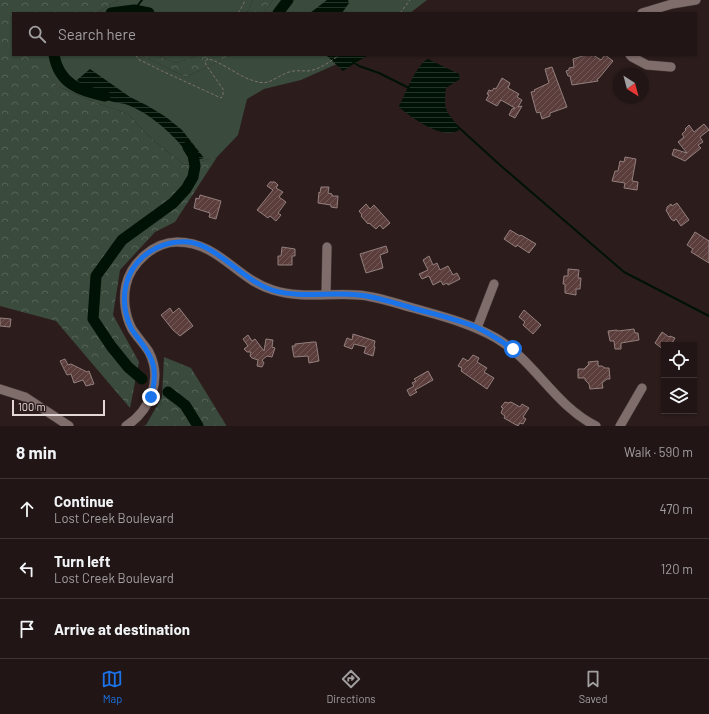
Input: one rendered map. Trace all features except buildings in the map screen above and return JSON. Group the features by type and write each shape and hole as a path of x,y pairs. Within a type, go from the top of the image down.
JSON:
{"street":[{"path":"645,12 672,4 696,0"},
{"path":"631,56 647,66 671,67"},
{"path":"126,426 140,415 147,406 153,388 154,376 153,365 149,353 132,328 126,314 124,301 127,281 132,269 149,252 160,246 174,242 190,242 213,251 253,282 272,290 300,295 359,295 452,319 477,328 513,349 525,360 558,398 570,409 596,426"},
{"path":"326,294 328,246"},
{"path":"477,328 494,284"},
{"path":"620,426 642,388"},
{"path":"0,389 25,397 69,426"}],"path":[{"path":"239,12 245,0"},
{"path":"401,12 410,0"},
{"path":"136,56 138,59 162,71 221,98 223,96 223,89 206,65 205,61 208,59 213,59 224,67 248,79 264,83 271,82 289,72 315,69 323,66 339,56"}],"green space":[{"path":"0,0 118,0 98,12 12,12 12,56 42,56 38,60 57,86 128,114 153,140 185,165 217,157 175,222 155,232 120,270 113,315 139,362 130,408 56,321 0,306"},
{"path":"118,0 253,0 247,12 98,12"},
{"path":"253,0 273,0 264,12 247,12"},
{"path":"273,0 427,0 411,12 264,12"},
{"path":"42,56 143,56 186,77 230,56 350,56 339,63 301,80 264,89 247,99 238,135 217,157 185,165 153,140 128,114 57,86 37,60"},
{"path":"143,56 159,56 175,63 196,56 230,56 186,77"},
{"path":"159,56 196,56 175,63"},
{"path":"164,357 191,368 226,426 143,426 146,425 162,397"}],"shaded area":[{"path":"327,0 348,0 349,3 343,12 311,12"},
{"path":"327,56 366,56 343,71"},
{"path":"428,59 459,74 460,79 446,88 445,93 446,109 459,130 453,133 445,133 428,127 412,117 399,106 420,66"},
{"path":"90,69 130,97 166,117 182,130 204,158 193,161 181,145 165,128 137,109 126,104 112,102 88,90 77,80"}],"waterway":[{"path":"134,10 142,0"},
{"path":"279,12 288,0"},
{"path":"119,12 134,10 144,12"},
{"path":"54,56 61,73 72,84 87,92 105,96"},
{"path":"353,62 409,88"},
{"path":"456,125 624,272 709,316"},
{"path":"142,379 128,367 111,346 93,319 96,276 122,240 173,203 186,189 193,177 195,166 193,155 188,147"},
{"path":"168,392 185,405 198,426"}],"route":[{"path":"151,397 154,376 153,365 149,353 132,328 126,314 124,292 132,269 139,261 149,252 160,246 174,242 190,242 213,251 253,282 272,290 300,295 359,295 382,300 452,319 477,328 513,349"}]}
